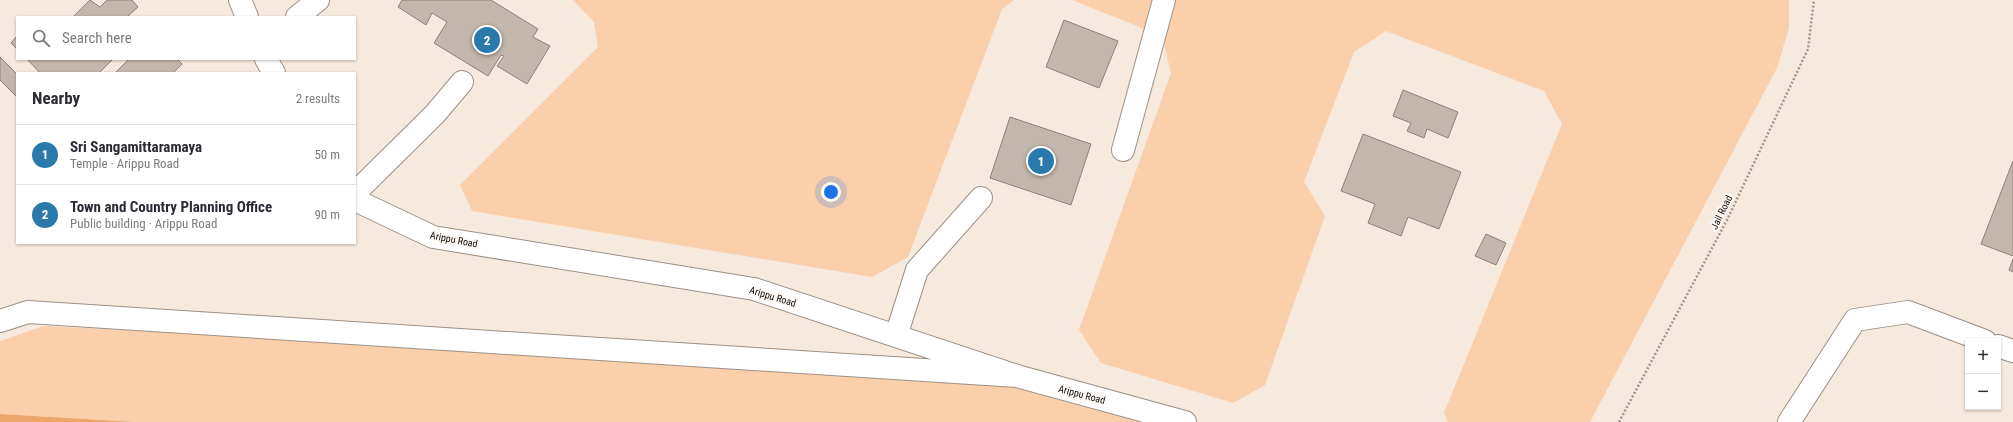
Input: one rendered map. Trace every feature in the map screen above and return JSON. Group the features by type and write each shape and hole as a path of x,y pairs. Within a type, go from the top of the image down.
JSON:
{"street":[{"path":"240,0 247,16"},
{"path":"298,16 318,0"},
{"path":"1123,150 1164,0"},
{"path":"267,60 273,72"},
{"path":"356,192 435,114 462,82"},
{"path":"896,336 917,270 981,198"},
{"name":"Arippu Road","path":"356,200 433,237 754,289 1017,376 1185,422"},
{"path":"0,321 28,312 1017,376"},
{"path":"1789,422 1855,320 1908,312 1977,338"},
{"path":"2001,347 2013,351"}],"path":[{"name":"Jail Road","path":"1619,422 1727,220 1808,49 1814,0"}],"shaded area":[{"path":"573,0 1014,0 1002,9 908,257 872,277 472,211 460,185 598,47 594,22"},
{"path":"1072,0 1789,0 1789,28 1777,68 1590,422 1448,422 1444,413 1562,124 1544,91 1386,31 1354,52 1304,182 1325,216 1265,385 1233,403 1101,363 1079,330 1171,73 1162,36"},
{"path":"44,326 1017,376 1185,422 135,422 0,414 0,341"},
{"path":"0,414 135,422 0,422"}],"building":[{"path":"90,0 100,7 107,0 132,0 138,7 128,16 74,16"},
{"path":"402,0 491,0 538,29 533,37 550,46 527,84 497,66 504,56 501,55 488,76 434,43 447,22 432,13 426,25 398,7"},
{"path":"1064,20 1118,41 1099,88 1046,67"},
{"path":"16,37 16,48 11,43"},
{"path":"0,57 16,73 16,96 0,80"},
{"path":"28,60 112,60 100,72 39,72"},
{"path":"128,60 178,60 182,64 174,72 116,72"},
{"path":"1403,90 1458,112 1448,138 1427,129 1424,138 1407,131 1411,123 1393,116"},
{"path":"1010,117 1091,144 1071,205 990,178"},
{"path":"1363,134 1461,172 1439,229 1408,217 1401,236 1368,223 1375,204 1341,191"},
{"path":"2013,161 2013,256 1981,244"},
{"path":"1486,234 1506,243 1496,265 1475,256"},
{"path":"2013,259 2013,272 2009,270"}],"place":[{"name":"Town and Country Planning Office","path":"487,40"},
{"name":"Sri Sangamittaramaya","path":"1041,161"}]}
